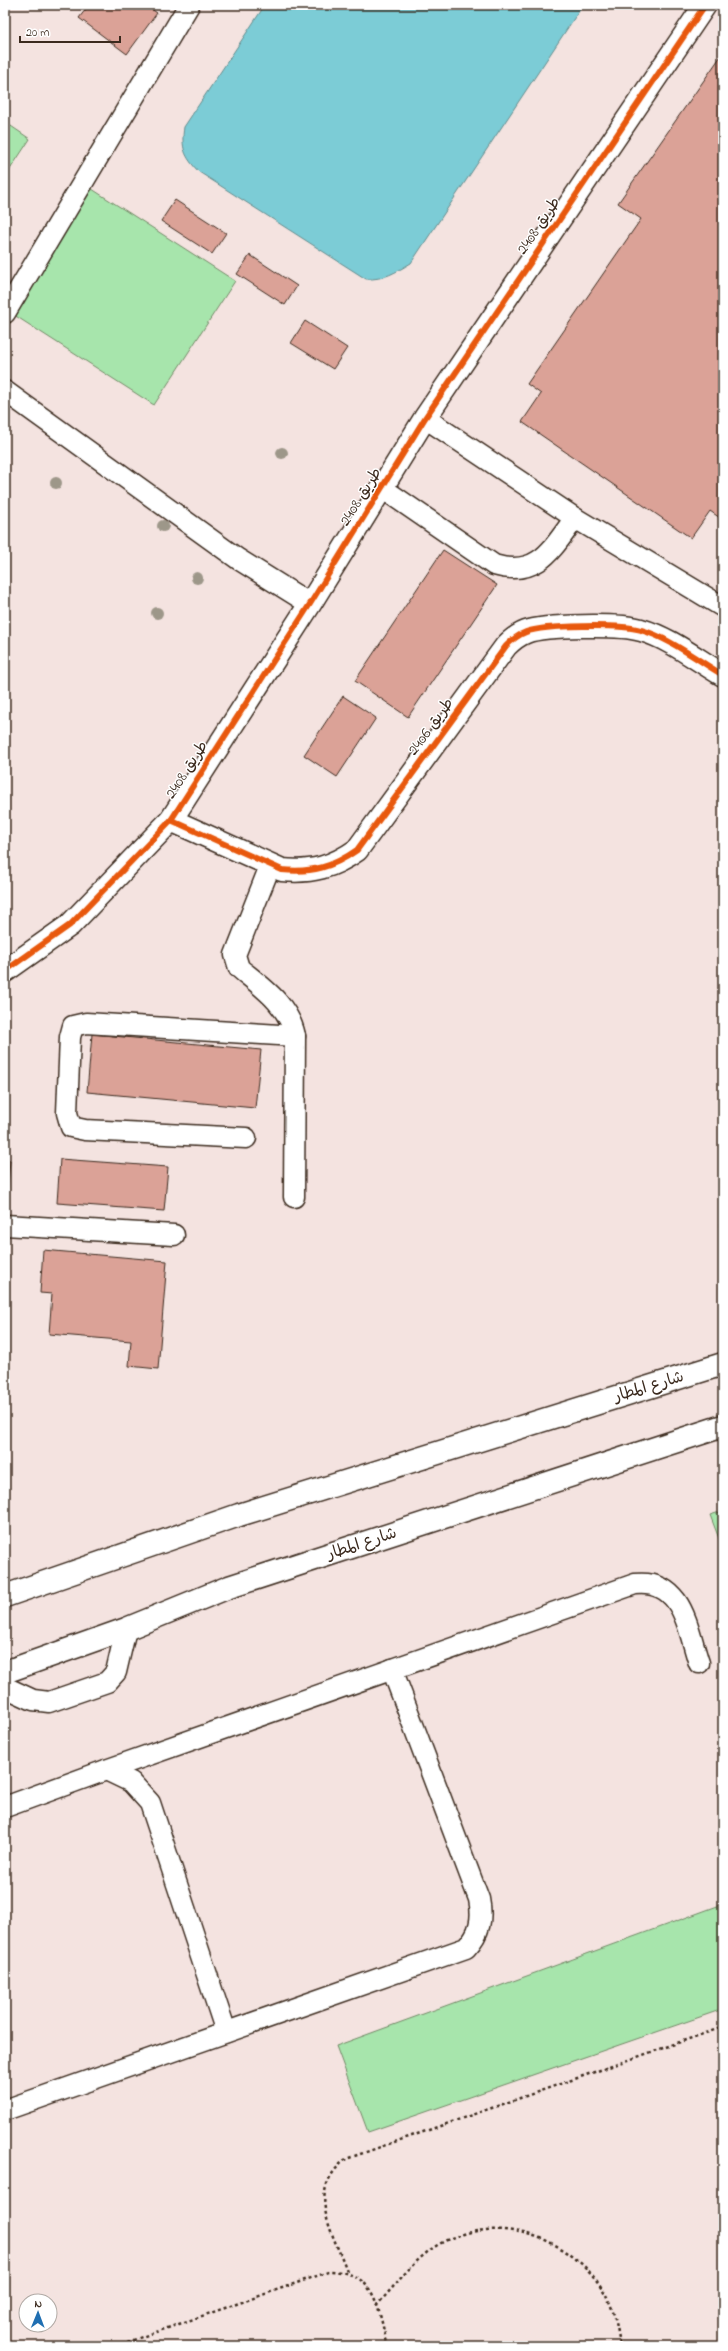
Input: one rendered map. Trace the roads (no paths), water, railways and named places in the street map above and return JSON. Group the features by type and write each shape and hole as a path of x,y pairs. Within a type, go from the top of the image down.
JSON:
{"street":[{"name":"طريق 2408","path":"5,971 70,925 171,820 310,604 425,418 705,5"},
{"name":"طريق 2406","path":"171,820 270,866 282,870 302,872 322,869 341,862 357,850 506,646 525,632 536,629 618,626 641,630 662,639 723,675"},
{"name":"شارع المطار","path":"5,1596 239,1515 723,1364"},
{"name":"شارع المطار","path":"5,1672 126,1629 229,1587 723,1426"}],"lane":[{"path":"5,313 189,5"},
{"path":"5,391 238,559 310,604"},
{"path":"425,418 575,518 723,607"},
{"path":"382,488 494,565 509,570 525,568 540,562 551,551 575,518"},
{"path":"270,866 238,946 236,961 239,968 270,994 286,1012 293,1024 295,1036 294,1197"},
{"path":"246,1138 85,1130 71,1127 67,1113 71,1030 73,1026 79,1023 295,1036"},
{"path":"5,1226 174,1235"},
{"path":"5,1807 635,1584 644,1583 663,1587 678,1602 700,1662"},
{"path":"5,1688 34,1700 50,1702 107,1682 116,1672 126,1629"},
{"path":"5,2110 466,1948 475,1938 480,1926 482,1912 479,1899 392,1669"},
{"path":"106,1770 131,1782 150,1803 226,2032"}],"water":[{"path":"265,5 583,5 411,263 384,277 366,279 199,172 190,161 183,146 184,127"}]}
